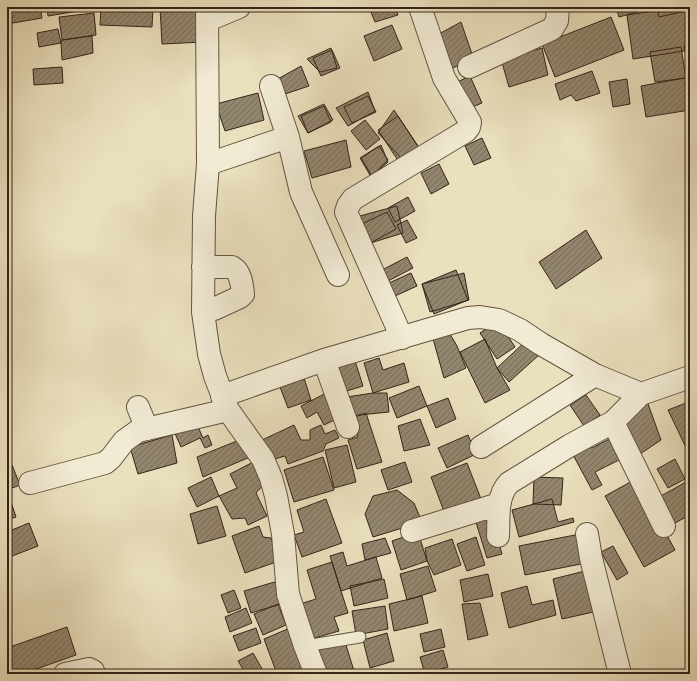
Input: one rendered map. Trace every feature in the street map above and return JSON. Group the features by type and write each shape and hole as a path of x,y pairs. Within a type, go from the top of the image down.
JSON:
{"street":[{"path":"239,7 207,13 208,164 204,216 203,312 209,354 225,403 263,459 271,478 283,534 288,594 316,674"},
{"path":"402,338 346,212 348,206 353,200 466,132 469,127 470,122 444,78 420,7"},
{"path":"469,67 552,30 557,21 558,7"},
{"path":"271,86 288,137 301,192 338,276"},
{"path":"208,164 288,137"},
{"path":"203,267 235,268 241,282 243,294 240,298 203,312"},
{"path":"30,483 105,463 129,436 138,431 225,403 324,360 402,338 428,328 468,318 480,317 499,320 520,330 541,344 595,375 641,394"},
{"path":"324,360 348,427"},
{"path":"480,447 595,375"},
{"path":"498,536 499,504 504,489 515,479 613,422 641,394 690,377"},
{"path":"138,407 147,429"},
{"path":"613,422 664,526"},
{"path":"412,532 499,504"},
{"path":"587,534 591,558 620,674"},
{"path":"65,674 89,669 93,671 94,674"}],"lane":[{"path":"305,646 360,637"}],"building":[{"path":"7,7 40,7 42,18 7,24"},
{"path":"47,7 91,7 91,9 48,16"},
{"path":"101,7 153,7 152,27 100,25"},
{"path":"160,7 202,7 203,42 162,44"},
{"path":"369,7 395,7 398,15 375,22"},
{"path":"616,7 645,7 645,10 619,17"},
{"path":"657,7 690,7 690,10 659,17"},
{"path":"690,7 690,50 633,59 627,15"},
{"path":"94,13 96,35 62,40 59,17"},
{"path":"611,17 624,50 555,77 542,44"},
{"path":"461,22 473,57 444,73 439,34"},
{"path":"392,25 402,49 374,61 364,36"},
{"path":"58,29 61,43 39,47 37,33"},
{"path":"92,36 93,53 62,60 62,40"},
{"path":"690,45 690,65 688,65 684,46"},
{"path":"681,47 686,78 655,82 650,52"},
{"path":"331,48 337,68 320,72 307,59"},
{"path":"542,48 548,75 509,87 501,59"},
{"path":"332,50 340,68 321,76 313,58"},
{"path":"301,66 309,86 285,94 276,80"},
{"path":"62,67 63,83 34,85 33,69"},
{"path":"592,71 600,93 576,101 571,95 560,100 555,84"},
{"path":"470,76 482,103 465,110 453,84"},
{"path":"689,77 690,110 646,117 641,86"},
{"path":"627,79 630,104 613,107 609,82"},
{"path":"368,92 375,111 348,126 336,108"},
{"path":"258,93 264,120 225,131 216,104"},
{"path":"368,96 376,112 352,123 344,107"},
{"path":"324,104 333,120 308,133 298,116"},
{"path":"324,106 331,122 308,133 301,116"},
{"path":"394,110 419,148 402,159 378,133"},
{"path":"398,116 420,149 399,162 378,130"},
{"path":"365,120 380,139 366,150 351,131"},
{"path":"482,138 491,158 474,165 465,146"},
{"path":"346,140 351,167 312,178 304,151"},
{"path":"381,145 388,162 372,176 361,158"},
{"path":"379,146 388,160 371,177 360,158"},
{"path":"439,164 449,184 431,194 421,173"},
{"path":"408,197 415,211 395,222 388,208"},
{"path":"397,206 403,233 364,245 356,217"},
{"path":"387,212 396,229 372,242 362,224"},
{"path":"407,220 417,238 406,243 397,225"},
{"path":"7,224 12,242 7,244"},
{"path":"586,230 602,258 556,289 539,262"},
{"path":"407,257 413,268 388,281 382,270"},
{"path":"456,270 468,300 434,314 422,284"},
{"path":"411,273 417,286 395,296 389,283"},
{"path":"464,273 469,300 430,312 422,284"},
{"path":"498,321 515,347 497,359 480,333"},
{"path":"447,329 457,346 466,368 444,378 432,335"},
{"path":"485,339 497,368 510,390 485,403 460,352"},
{"path":"527,340 540,354 509,382 497,368"},
{"path":"379,358 383,370 404,363 409,382 373,393 364,363"},
{"path":"355,361 363,386 340,393 333,368"},
{"path":"304,378 311,400 288,408 280,387"},
{"path":"419,386 427,406 397,418 389,398"},
{"path":"330,391 343,416 324,425 317,412 307,418 301,406"},
{"path":"373,393 387,393 389,412 349,416 347,397"},
{"path":"586,395 600,415 584,426 570,405"},
{"path":"448,398 456,419 436,428 427,406"},
{"path":"647,401 661,440 637,456 619,421"},
{"path":"686,403 690,410 690,456 668,410"},
{"path":"366,413 382,462 357,469 348,440 358,437 349,419"},
{"path":"420,419 430,445 404,451 398,426"},
{"path":"195,420 203,438 208,435 212,445 205,448 200,438 181,447 173,429"},
{"path":"294,425 301,440 310,440 310,430 321,425 325,434 335,430 339,438 326,444 323,451 288,464 285,456 275,459 260,441"},
{"path":"172,435 177,463 138,474 130,447"},
{"path":"468,435 476,454 447,468 438,448"},
{"path":"611,438 621,459 595,472 602,485 592,490 572,453 586,445 592,448"},
{"path":"242,439 250,457 203,477 197,457"},
{"path":"347,445 356,482 334,488 325,450"},
{"path":"323,457 334,490 294,502 284,470"},
{"path":"259,459 265,483 256,493 267,516 248,525 245,518 232,519 219,496 237,488 230,474"},
{"path":"675,459 685,479 668,488 657,469"},
{"path":"405,462 412,482 388,490 381,470"},
{"path":"467,463 481,499 445,514 431,477"},
{"path":"12,465 20,485 7,490 7,467"},
{"path":"211,477 219,496 197,507 188,488"},
{"path":"534,477 563,478 561,505 533,504"},
{"path":"636,479 675,550 644,567 605,496"},
{"path":"686,482 690,490 690,515 673,524 659,497"},
{"path":"397,490 414,503 422,522 373,537 365,514 373,496"},
{"path":"7,496 9,496 16,517 7,520"},
{"path":"326,499 342,543 302,557 294,535 304,532 297,510"},
{"path":"552,499 558,522 573,518 574,522 519,537 512,510"},
{"path":"217,506 226,536 198,544 190,514"},
{"path":"489,512 502,554 487,558 474,516"},
{"path":"29,523 38,546 7,558 7,532"},
{"path":"259,526 263,537 271,538 279,561 245,573 232,536"},
{"path":"418,532 427,561 401,570 392,541"},
{"path":"580,534 586,563 525,575 519,546"},
{"path":"476,537 485,565 467,571 457,544"},
{"path":"385,538 391,553 365,560 362,544"},
{"path":"452,539 461,565 434,575 427,561 425,548"},
{"path":"613,546 628,573 617,580 601,552"},
{"path":"343,552 347,566 376,557 382,578 341,591 330,556"},
{"path":"332,562 348,613 334,617 339,631 311,639 300,604 316,599 307,570"},
{"path":"428,566 436,591 407,600 400,574"},
{"path":"589,570 598,611 562,619 553,579"},
{"path":"488,574 493,596 464,602 460,580"},
{"path":"384,579 388,598 354,606 350,586"},
{"path":"278,581 284,603 251,613 244,591"},
{"path":"527,586 532,605 553,600 556,615 509,628 501,593"},
{"path":"234,590 241,608 228,613 221,595"},
{"path":"422,596 428,623 394,631 389,604"},
{"path":"480,603 488,635 468,640 462,604"},
{"path":"278,604 286,625 263,635 254,614"},
{"path":"385,606 388,629 356,635 352,611"},
{"path":"246,608 252,623 230,632 225,617"},
{"path":"67,627 76,655 22,674 7,674 7,648"},
{"path":"256,628 261,643 239,651 233,636"},
{"path":"290,628 307,671 298,674 277,674 264,639"},
{"path":"441,629 445,647 424,652 420,634"},
{"path":"387,633 394,661 370,668 363,640"},
{"path":"345,642 355,674 326,674 318,650"},
{"path":"443,650 448,667 425,674 420,657"},
{"path":"253,653 265,674 246,674 238,661"}]}
